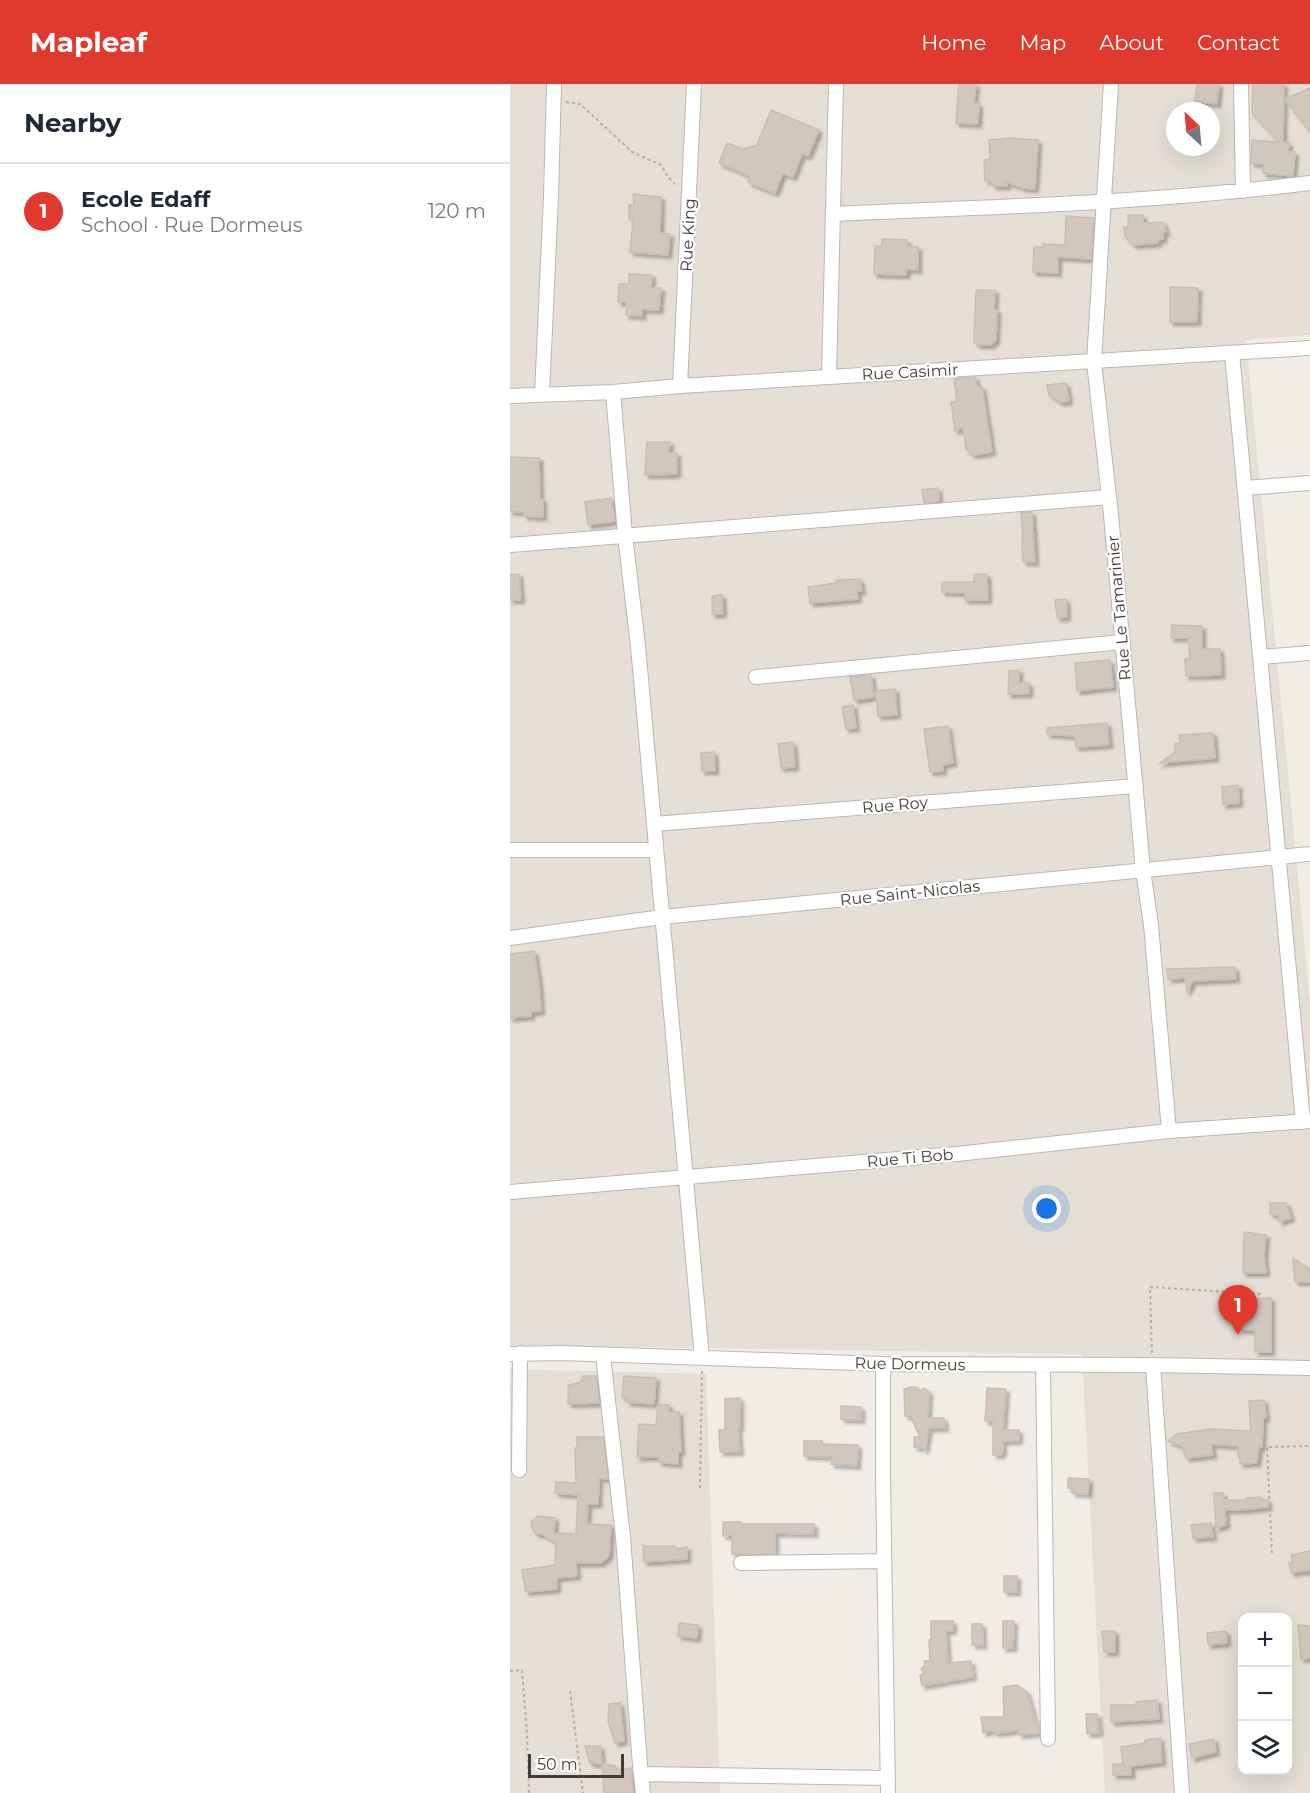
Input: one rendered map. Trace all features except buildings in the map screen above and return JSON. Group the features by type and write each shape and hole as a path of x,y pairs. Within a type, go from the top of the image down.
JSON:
{"street":[{"path":"542,394 554,84"},
{"name":"Rue King","path":"680,386 694,84"},
{"path":"829,377 836,84"},
{"name":"Rue Le Tamarinier","path":"1111,84 1094,362 1109,497 1143,870 1151,925 1169,1131"},
{"path":"1241,84 1243,191"},
{"path":"833,214 1103,203 1310,183"},
{"name":"Rue Casimir","path":"510,396 613,392 1310,348"},
{"path":"1232,353 1306,1122"},
{"path":"613,392 702,1358"},
{"path":"1245,488 1310,483"},
{"path":"510,545 1109,497"},
{"path":"756,677 1122,642"},
{"path":"1260,657 1310,653"},
{"name":"Rue Roy","path":"654,824 1136,786"},
{"path":"510,850 656,850"},
{"name":"Rue Saint-Nicolas","path":"510,938 662,917 1310,854"},
{"name":"Rue Ti Bob","path":"510,1192 957,1154 1169,1131 1306,1122"},
{"path":"515,1354 519,1470"},
{"name":"Rue Dormeus","path":"515,1354 883,1364 1310,1368"},
{"path":"603,1355 623,1537 643,1793"},
{"path":"883,1364 888,1793"},
{"path":"1043,1365 1048,1739"},
{"path":"1153,1365 1182,1793"},
{"path":"741,1563 884,1561"},
{"path":"640,1774 888,1778"}],"path":[{"path":"554,100 580,104 632,152 661,165 668,177 689,197"},
{"path":"1153,1365 1150,1287 1260,1294"},
{"path":"700,1488 702,1358"},
{"path":"1272,1553 1268,1447 1310,1446"},
{"path":"510,1671 522,1671 529,1793"},
{"path":"570,1691 583,1793"}],"shaded area":[{"path":"510,84 1310,84 1310,335 1246,340 1310,1001 1310,1793 1105,1793 1082,1354 510,1345"},
{"path":"510,1369 706,1374 720,1793 510,1793"}],"place":[{"name":"Ecole Edaff","path":"1238,1335"}]}
